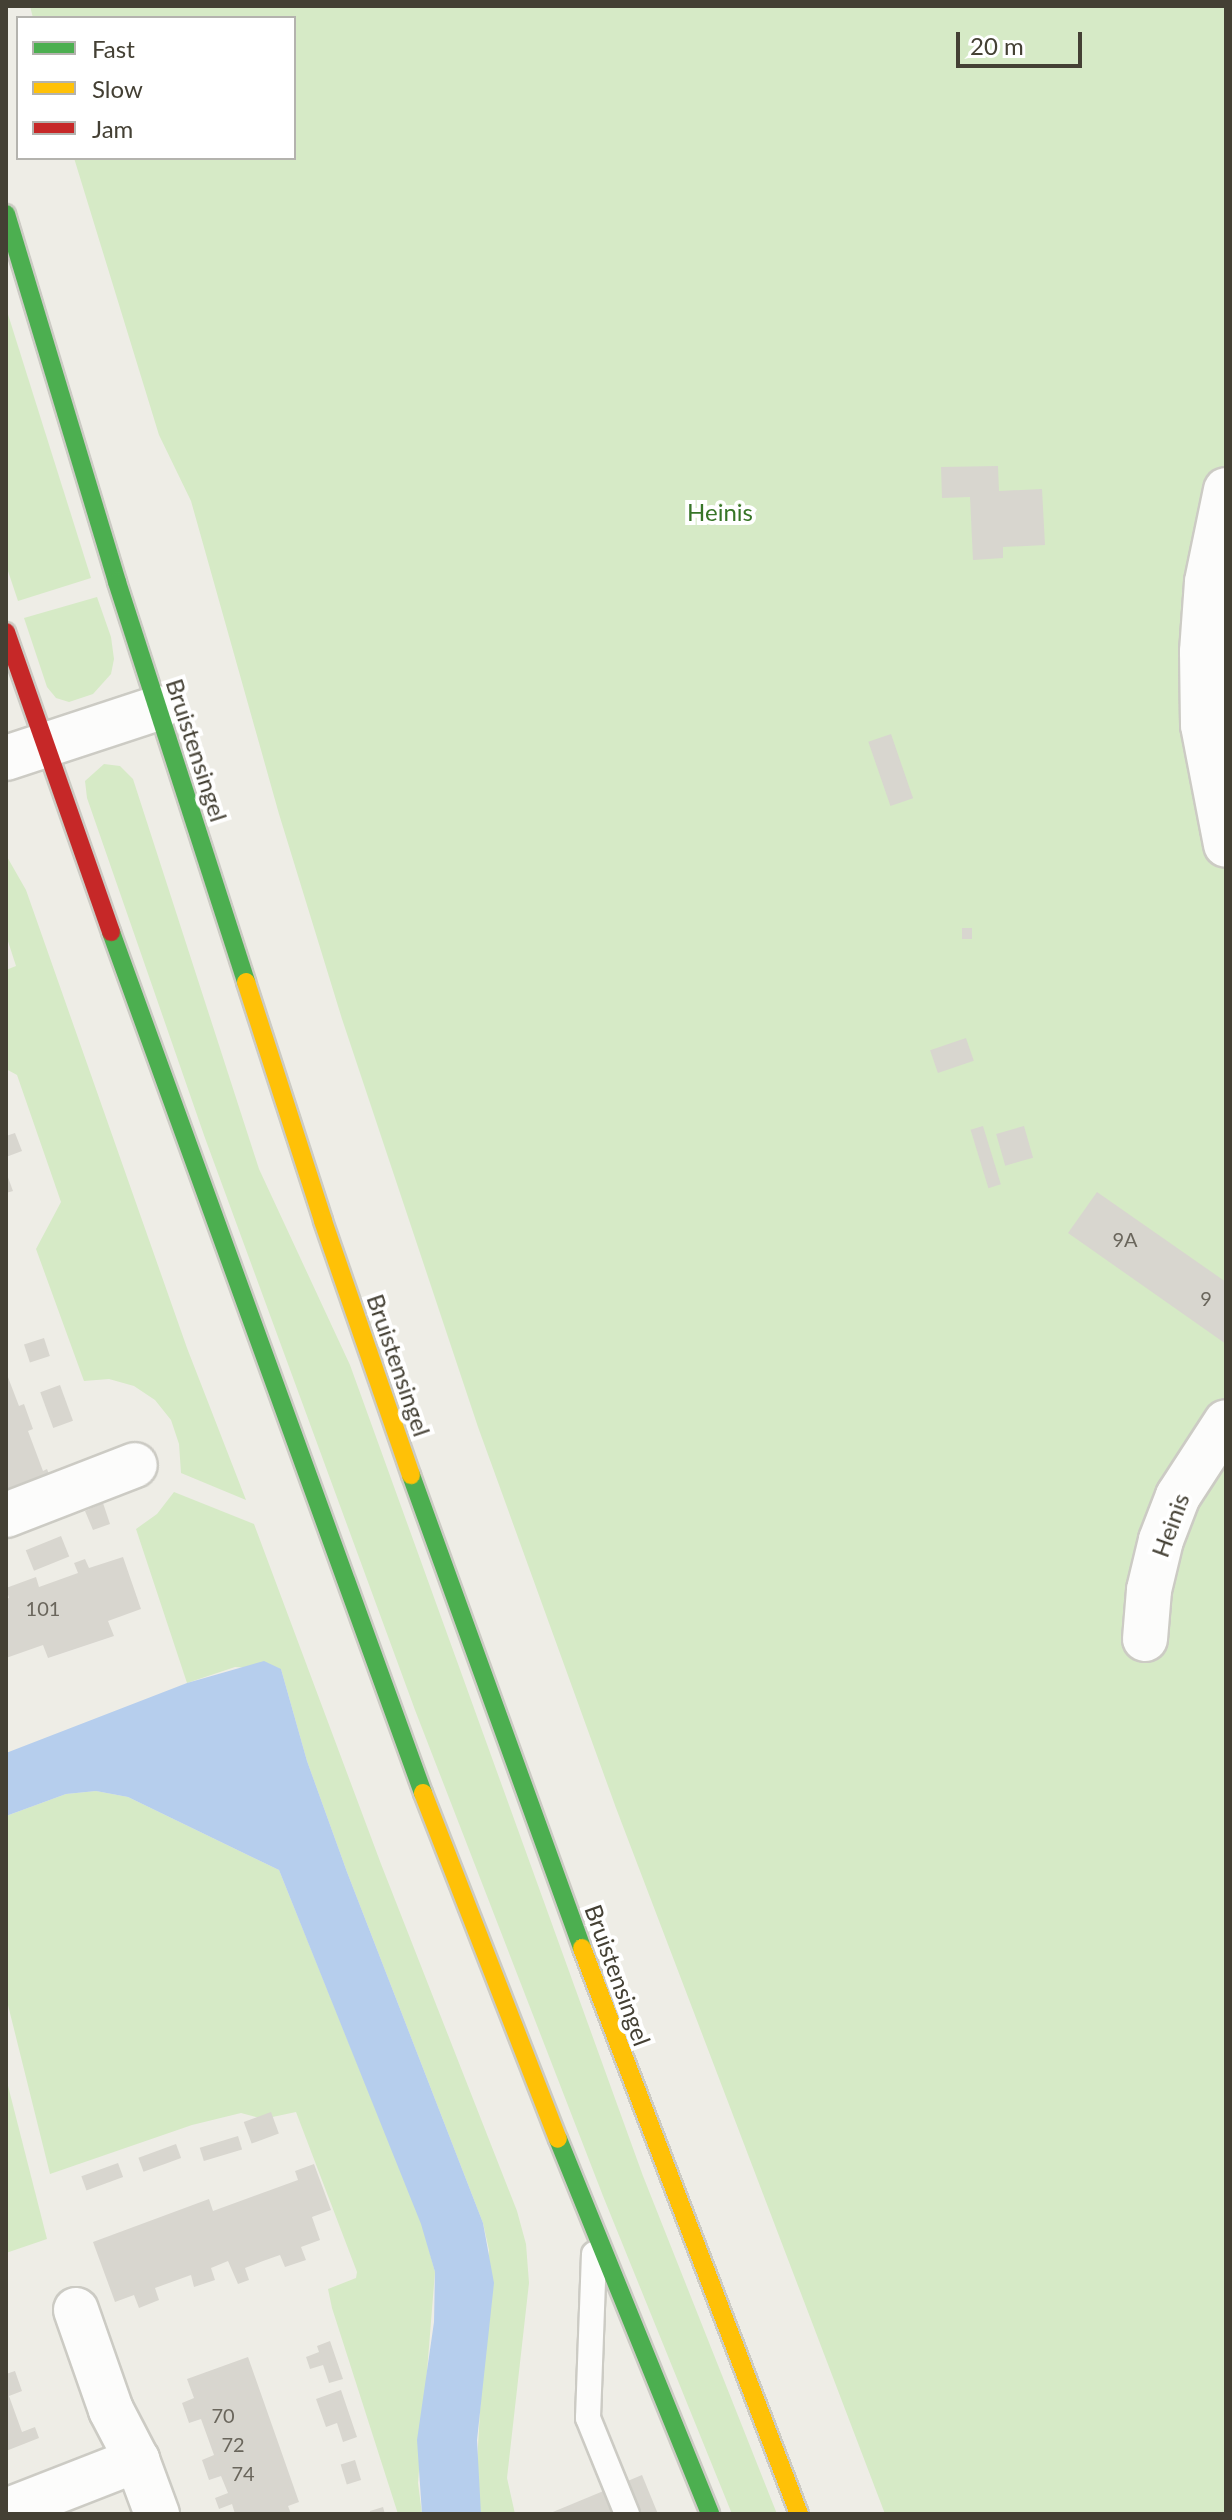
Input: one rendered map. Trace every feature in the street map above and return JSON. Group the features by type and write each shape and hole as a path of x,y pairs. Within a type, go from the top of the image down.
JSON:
{"main road":[{"name":"Bruistensingel","path":"6,214 158,708 323,1221 477,1663 663,2165 799,2514"},
{"path":"6,632 25,751 393,1715 594,2232 710,2514"}],"street":[{"path":"1226,490 1207,582 1202,652 1203,725 1226,845"},
{"path":"25,751 158,708"},
{"name":"Heinis","path":"1145,1639 1149,1590 1161,1540 1178,1496 1226,1422"},
{"path":"6,1515 135,1465"},
{"path":"76,2310 111,2410 137,2460 157,2514"},
{"path":"6,2511 137,2460"}],"lane":[{"path":"594,2232 588,2418 627,2514"}],"green space":[{"name":"Heinis","path":"30,6 1226,6 1226,2514 885,2514 616,1808 478,1427 342,1019 279,814 191,501 159,435 75,160 296,160 296,16 32,16"},
{"path":"6,308 91,578 18,601 6,565"},
{"path":"97,597 111,637 114,659 111,674 93,694 69,702 56,698 47,687 24,618"},
{"path":"104,764 120,766 133,779 259,1169 350,1365 643,2176 777,2514 732,2514 603,2196 415,1710 205,1138 87,798 85,781"},
{"path":"6,855 26,890 187,1348 246,1500 181,1473 179,1444 171,1420 155,1400 134,1386 109,1379 84,1381 36,1249 61,1202 17,1075 6,1069 6,970 16,966 6,935"},
{"path":"174,1492 254,1524 381,1864 517,2211 526,2244 529,2283 507,2478 515,2514 481,2514 476,2482 489,2250 483,2223 347,1872 307,1761 281,1669 235,1667 187,1683 136,1529 157,1514"},
{"path":"96,1791 128,1797 279,1870 422,2224 435,2272 418,2483 422,2514 398,2514 332,2308 328,2289 356,2278 357,2272 296,2112 263,2119 241,2113 192,2125 50,2174 6,1997 6,1816 66,1794"},
{"path":"6,2078 47,2239 6,2253"}],"water":[{"path":"264,1661 281,1669 307,1761 347,1872 483,2223 494,2283 477,2440 481,2514 422,2514 417,2440 434,2322 435,2272 421,2224 279,1870 128,1797 96,1791 66,1794 6,1816 6,1753 187,1683"}],"building":[{"path":"998,466 999,491 1042,489 1045,545 1003,547 1003,558 973,560 970,497 942,498 941,467"},
{"path":"891,734 913,798 890,806 868,742"},
{"path":"962,928 972,928 972,939 962,939"},
{"path":"966,1038 974,1061 938,1073 930,1050"},
{"path":"983,1126 1001,1184 988,1188 971,1130"},
{"path":"1024,1126 1033,1158 1005,1166 996,1134"},
{"path":"15,1133 22,1151 6,1157 6,1136"},
{"path":"6,1172 13,1191 6,1193"},
{"path":"1097,1192 1226,1282 1226,1344 1068,1233"},
{"path":"44,1338 50,1356 30,1363 24,1344"},
{"path":"6,1372 19,1406 24,1404 33,1429 28,1431 43,1471 47,1469 52,1482 6,1499"},
{"path":"60,1385 73,1421 53,1428 40,1392"},
{"path":"103,1503 110,1524 93,1530 85,1511"},
{"path":"61,1536 69,1556 34,1571 26,1550"},
{"path":"123,1557 141,1609 108,1621 114,1636 48,1658 43,1645 6,1658 6,1599 9,1598 6,1588 36,1577 39,1587 78,1573 74,1563 85,1559 89,1568"},
{"path":"271,2112 279,2134 252,2144 244,2122"},
{"path":"238,2136 242,2149 204,2161 200,2148"},
{"path":"176,2144 181,2158 144,2172 138,2158"},
{"path":"118,2163 123,2177 86,2190 81,2176"},
{"path":"314,2164 331,2210 312,2217 320,2240 301,2247 306,2260 285,2267 280,2255 263,2261 245,2268 249,2280 238,2284 228,2261 211,2268 215,2280 194,2287 191,2275 155,2288 159,2300 139,2308 134,2295 115,2302 93,2242 209,2199 213,2211 298,2180 295,2171"},
{"path":"330,2341 343,2379 329,2383 323,2365 310,2369 306,2357 319,2352 317,2346"},
{"path":"248,2357 299,2502 288,2506 291,2514 235,2514 232,2504 219,2509 215,2498 228,2493 221,2476 209,2480 202,2460 214,2455 201,2419 189,2423 182,2403 194,2398 187,2379"},
{"path":"15,2371 22,2391 9,2396 22,2432 35,2427 39,2438 6,2451 6,2374"},
{"path":"341,2390 357,2437 343,2442 337,2423 326,2427 316,2399"},
{"path":"355,2460 361,2480 347,2484 341,2464"},
{"path":"642,2475 658,2514 548,2514"},
{"path":"383,2507 385,2514 370,2514 370,2511"}],"traffic: fast":[{"path":"6,214 117,582 246,982"},
{"path":"111,932 423,1793"},
{"path":"411,1475 582,1948"},
{"path":"558,2139 710,2514"}],"traffic: slow":[{"path":"246,982 323,1221 411,1475"},
{"path":"423,1793 558,2139"},
{"path":"582,1948 799,2514"}],"traffic: jam":[{"path":"6,632 111,932"}]}
